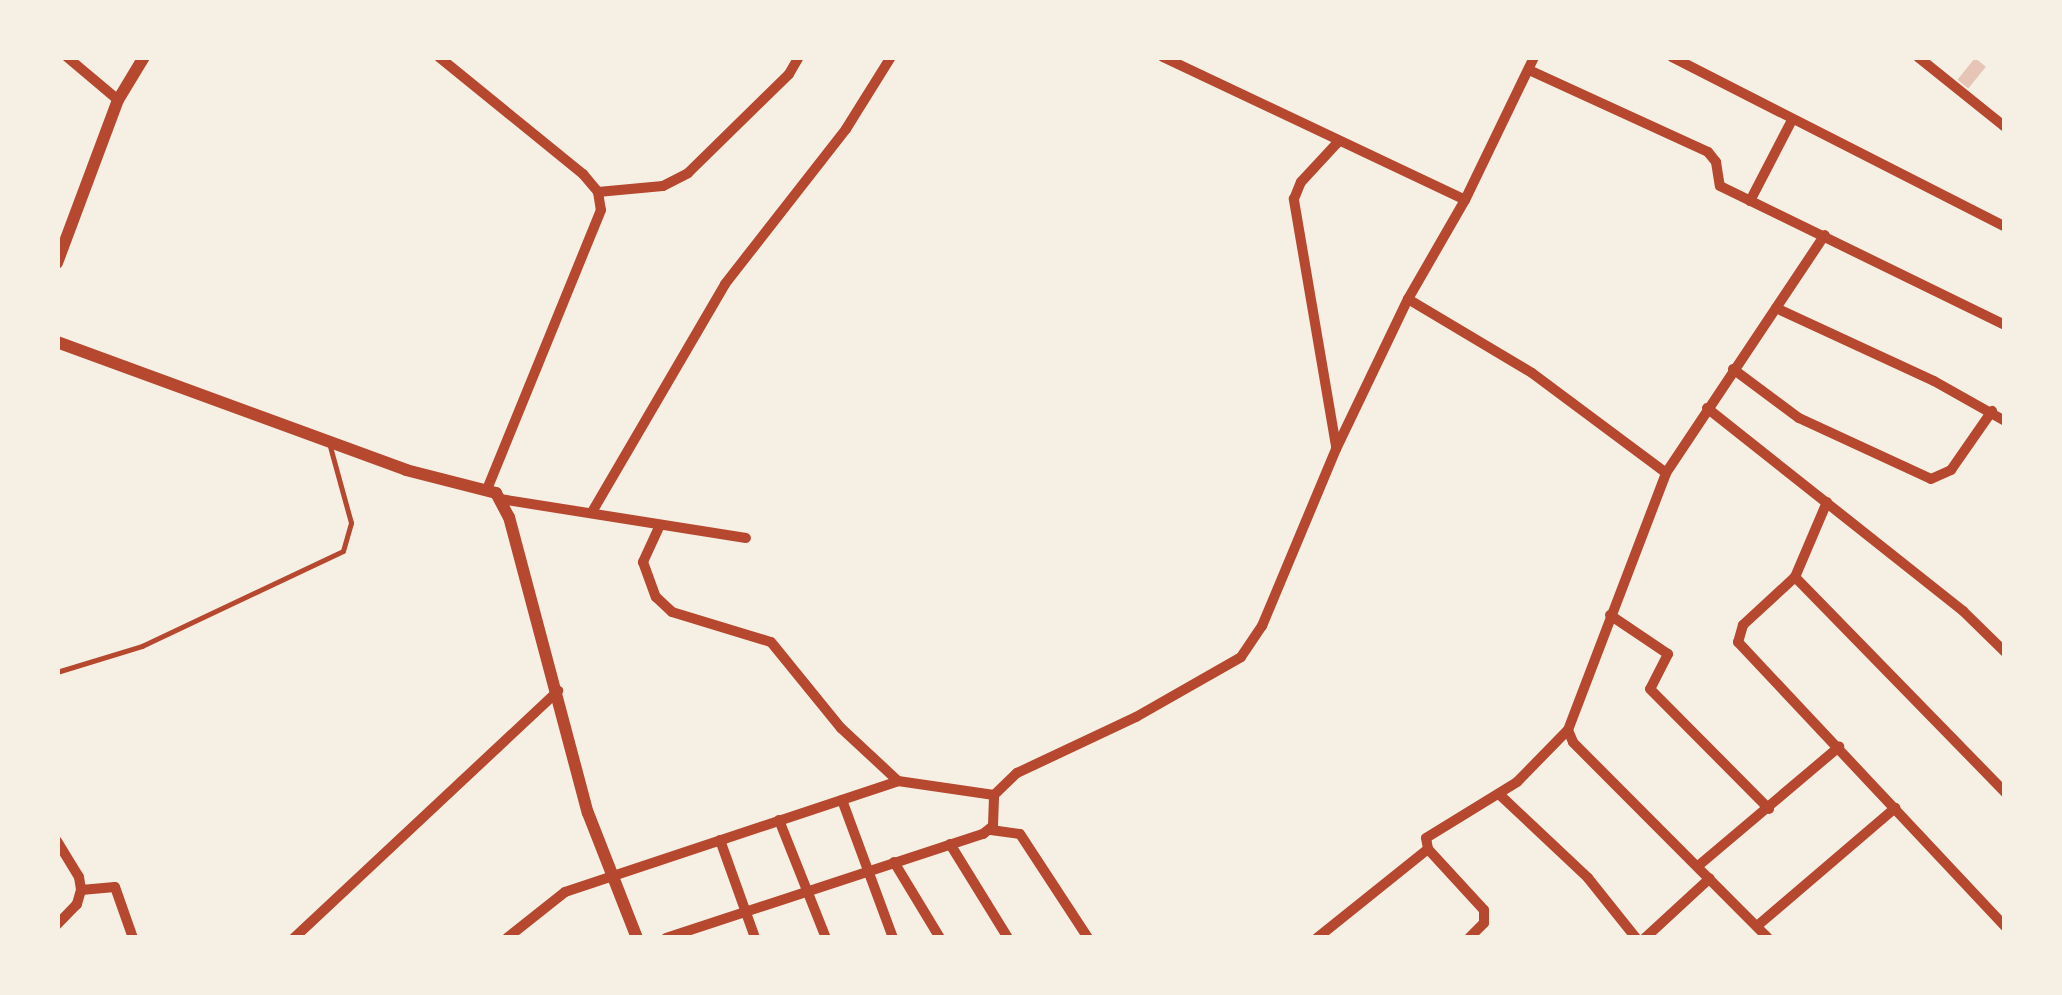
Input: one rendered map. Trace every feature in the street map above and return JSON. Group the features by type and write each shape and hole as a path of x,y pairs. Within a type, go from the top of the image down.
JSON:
{"street":[{"path":"67,57 118,100"},
{"path":"57,262 118,100 144,57"},
{"path":"439,57 598,192 663,186 688,172 789,74 799,57"},
{"path":"592,512 725,284 846,129 891,57"},
{"path":"1163,57 1465,200"},
{"path":"991,830 994,795 1017,773 1136,717 1241,657 1262,626 1336,449 1408,299 1465,200 1534,57"},
{"path":"1672,57 2005,227"},
{"path":"1918,57 2005,128"},
{"path":"1528,70 1708,152 1716,162 1720,186 2005,325"},
{"path":"1750,201 1792,120"},
{"path":"1336,449 1294,199 1301,182 1337,142"},
{"path":"487,489 600,222 598,192"},
{"path":"1317,938 1428,849 1430,833 1500,795 1568,730 1666,473 1825,235"},
{"path":"1408,299 1532,373 1666,473"},
{"path":"1776,308 2005,421"},
{"path":"57,342 406,470 487,489 500,500 746,538"},
{"path":"1733,369 1799,418 1931,479 1951,470 1992,411"},
{"path":"1707,408 2005,652"},
{"path":"500,500 608,877 637,938"},
{"path":"1827,502 1795,577 1743,626 1738,642 2005,926"},
{"path":"660,524 643,562 656,597 673,612 759,637 783,651 841,728 898,781"},
{"path":"1795,577 2005,792"},
{"path":"1610,615 1668,654 1648,686 1769,809"},
{"path":"294,938 558,691"},
{"path":"1568,730 1573,742 1768,938"},
{"path":"1698,866 1839,748"},
{"path":"507,938 548,900 898,781 994,795"},
{"path":"1500,795 1588,878 1641,938 1710,878"},
{"path":"842,800 893,938"},
{"path":"1757,926 1894,808"},
{"path":"779,820 826,938"},
{"path":"665,938 991,830 1020,834 1088,938"},
{"path":"720,840 755,938"},
{"path":"57,841 79,877 81,890 76,904 57,925"},
{"path":"950,844 1009,938"},
{"path":"1428,849 1484,910 1484,923 1469,938"},
{"path":"894,862 940,938"},
{"path":"81,890 115,887 134,938"}],"lane":[{"path":"57,672 142,646 343,550 351,523 328,438"}],"building":[{"path":"1975,58 1986,67 1968,89 1957,80"}]}
